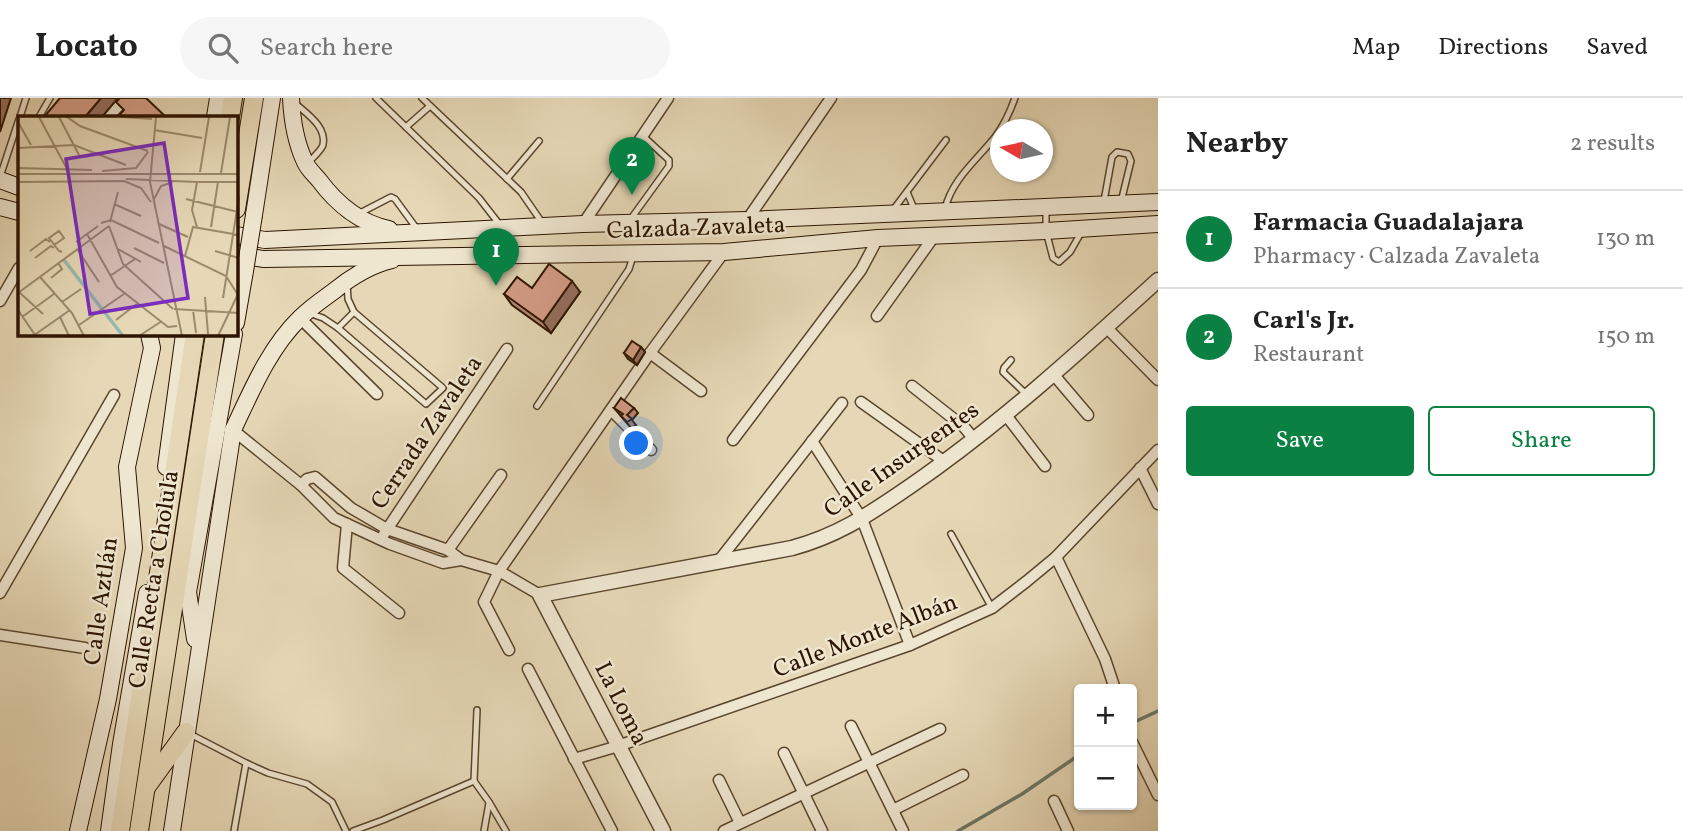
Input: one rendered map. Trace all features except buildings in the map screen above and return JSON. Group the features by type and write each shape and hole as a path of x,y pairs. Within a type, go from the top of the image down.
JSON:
{"main road":[{"path":"215,116 218,98"},
{"path":"230,116 233,98"},
{"path":"238,197 254,98"},
{"path":"238,311 272,98"},
{"path":"291,98 293,123 307,165 332,197 356,216 379,227 414,232"},
{"path":"1,179 18,186"},
{"name":"Calzada Zavaleta","path":"238,235 265,240 583,224 747,220 1158,202"},
{"path":"0,207 18,212"},
{"path":"687,221 687,252"},
{"name":"Calzada Zavaleta","path":"238,254 263,259 724,252 878,238 1158,223"},
{"path":"172,831 233,430 259,374 303,315 347,281 381,263 414,255"},
{"name":"Calle Aztlán","path":"78,831 108,699 134,548 127,467 152,348 149,336"},
{"path":"109,831 165,481 184,336"},
{"name":"Calle Recta a Cholula","path":"120,831 195,336"},
{"name":"Calle Recta a Cholula","path":"139,831 215,336"},
{"path":"197,656 188,592 234,336"},
{"path":"118,637 146,603"},
{"path":"108,699 121,744"},
{"path":"145,789 186,732"}],"street":[{"path":"109,116 126,98"},
{"path":"583,224 668,98"},
{"path":"747,220 831,98"},
{"path":"877,316 935,235"},
{"path":"733,440 861,270 878,238"},
{"path":"509,650 484,603 499,571 724,252"},
{"path":"0,301 18,270"},
{"name":"Calle Insurgentes","path":"540,595 816,542 838,533 945,462 1054,375 1158,280"},
{"path":"303,315 377,394"},
{"path":"1106,327 1158,380"},
{"name":"Cerrada Zavaleta","path":"384,534 506,349"},
{"path":"650,354 702,391"},
{"path":"1054,375 1088,415"},
{"path":"912,386 964,427 974,439"},
{"path":"0,593 114,395"},
{"path":"861,402 945,462"},
{"path":"717,562 842,403"},
{"path":"611,410 651,450"},
{"path":"1005,414 1045,466"},
{"path":"233,430 301,485 334,518 347,524 448,550 461,560 499,571 540,595"},
{"path":"812,441 862,519 910,645"},
{"name":"Calle Monte Albán","path":"574,759 619,746 910,645 992,608 1056,557 1158,450"},
{"path":"1140,468 1158,504"},
{"path":"448,550 501,475"},
{"path":"301,485 307,479 315,477 384,534 443,563 461,560"},
{"path":"347,524 342,568 399,613"},
{"path":"1056,557 1105,659 1113,684"},
{"name":"La Loma","path":"540,595 663,831"},
{"path":"0,635 85,648"},
{"path":"527,669 612,831"},
{"path":"851,726 903,831"},
{"path":"724,831 940,729"},
{"path":"1134,747 1158,795"},
{"path":"784,753 822,831"},
{"path":"893,810 963,775"},
{"path":"719,780 740,823"},
{"path":"1054,801 1068,831"}],"lane":[{"path":"21,116 26,98"},
{"path":"40,116 50,98"},
{"path":"291,98 318,125 323,136 323,147 307,165"},
{"path":"376,98 479,198 502,228"},
{"path":"422,98 521,192 545,226"},
{"path":"945,212 948,196 954,185 997,135 1016,98"},
{"path":"406,127 430,106"},
{"path":"1,179 18,126"},
{"path":"628,223 669,166 669,160 642,136"},
{"path":"890,214 946,140"},
{"path":"507,179 538,141"},
{"path":"1103,204 1112,157 1117,152 1128,154 1131,161 1121,203"},
{"path":"907,192 916,213"},
{"path":"356,216 391,197 396,199 414,232"},
{"path":"1046,207 1046,231 1053,258 1059,262 1070,252 1084,229"},
{"path":"537,406 629,269 634,253"},
{"path":"303,315 323,318 338,328 426,404 443,388 354,312 348,299 347,281"},
{"path":"338,328 354,312"},
{"path":"1012,360 1003,372 1028,396"},
{"path":"951,534 992,608"},
{"path":"477,710 474,781 506,831"},
{"path":"186,732 268,773 307,784 332,802 346,831"},
{"path":"234,831 246,763"},
{"path":"353,831 474,781"},
{"path":"484,831 489,802"}],"waterway":[{"path":"1137,721 1158,711"},
{"path":"958,831 1022,794 1074,758"}],"place":[{"name":"Carl's Jr.","path":"632,195"},
{"name":"Farmacia Guadalajara","path":"496,286"}]}
